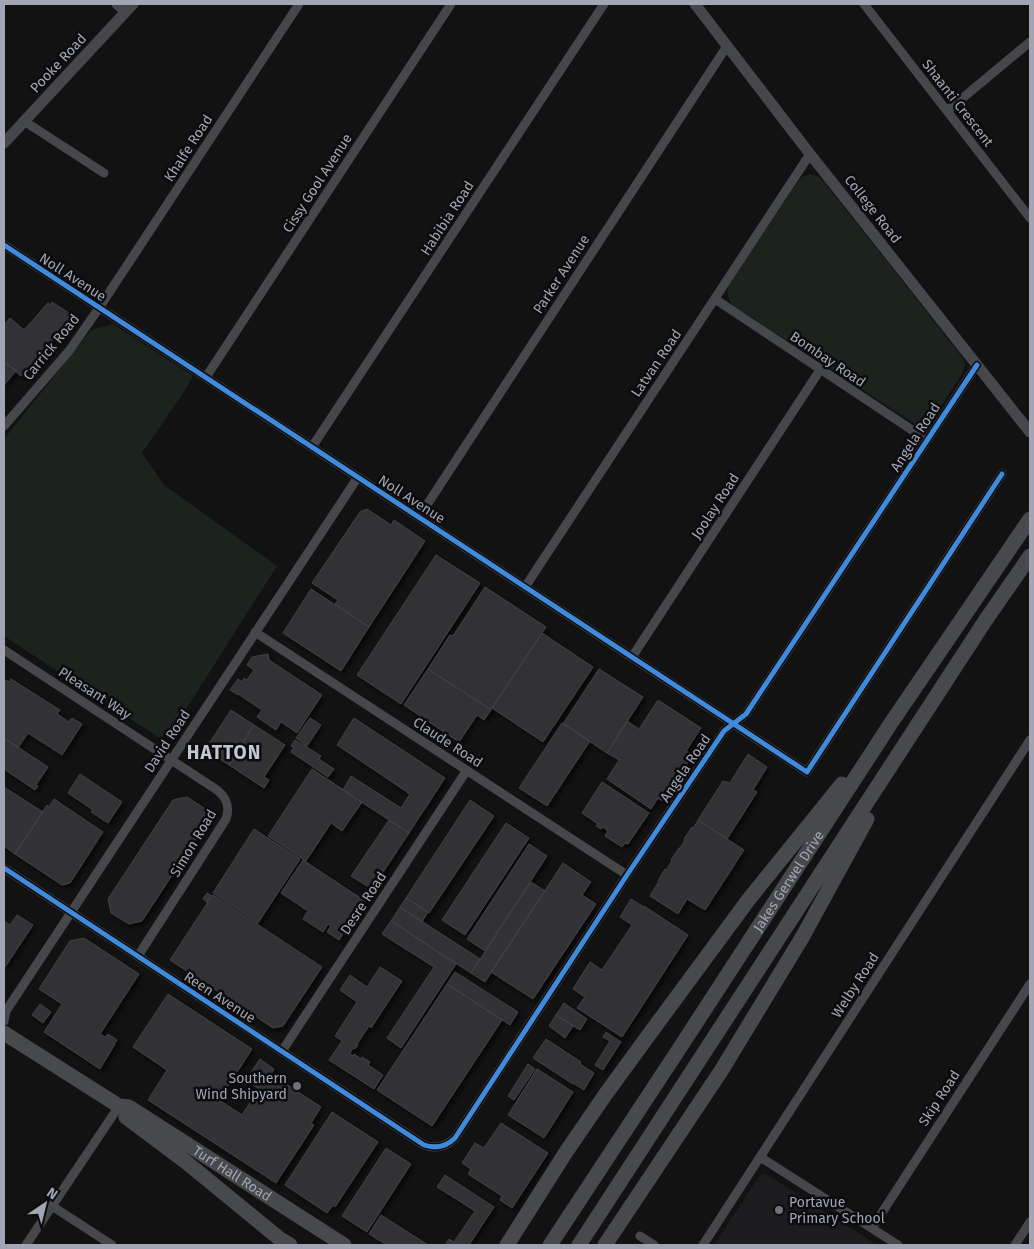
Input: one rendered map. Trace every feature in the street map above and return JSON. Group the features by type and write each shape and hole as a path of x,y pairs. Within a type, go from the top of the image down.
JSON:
{"highway":[{"name":"Jakes Gerwel Drive","path":"550,1245 891,723 1030,519"},
{"name":"Jakes Gerwel Drive","path":"579,1245 985,621 1030,556"},
{"path":"507,1245 594,1111 648,1036 750,899 891,723"},
{"path":"605,1245 721,1071 803,936 912,734"}],"main road":[{"name":"Turf Hall Road","path":"4,1033 119,1106 128,1107 344,1245"},
{"name":"Turf Hall Road","path":"119,1106 124,1115 290,1245"}],"street":[{"path":"116,4 130,8"},
{"name":"Khalfe Road","path":"100,308 299,4"},
{"name":"Cissy Gool Avenue","path":"206,377 451,4"},
{"name":"Habibia Road","path":"312,447 604,4"},
{"name":"College Road","path":"695,4 810,154 1030,432"},
{"name":"Shaanti Crescent","path":"864,4 1030,218"},
{"name":"Pooke Road","path":"4,143 130,8"},
{"path":"947,111 1030,42"},
{"name":"Parker Avenue","path":"419,517 727,46"},
{"path":"24,121 104,173"},
{"name":"Latvan Road","path":"525,586 810,154"},
{"name":"Noll Avenue","path":"4,245 808,772 1002,474"},
{"name":"Bombay Road","path":"715,300 927,440"},
{"name":"Carrick Road","path":"4,426 69,351 100,308"},
{"name":"Angela Road","path":"424,1145 439,1147 448,1144 455,1138 626,874 724,731 746,714 977,365"},
{"name":"Joolay Road","path":"632,657 820,370"},
{"name":"David Road","path":"4,1021 6,1011 358,477"},
{"name":"Claude Road","path":"255,632 626,874"},
{"name":"Pleasant Way","path":"4,650 171,760"},
{"name":"Welby Road","path":"703,1245 1030,740"},
{"name":"Simon Road","path":"138,956 224,824 228,814 227,803 221,793 171,760"},
{"name":"Desre Road","path":"282,1051 467,770"},
{"name":"Reen Avenue","path":"4,868 424,1145"},
{"name":"Skip Road","path":"872,1228 1030,984"},
{"path":"26,1245 119,1106"},
{"path":"760,1157 898,1245"},
{"path":"52,1206 112,1245"},
{"path":"1015,1245 1030,1222"},
{"path":"640,1236 654,1245"}],"shaded area":[{"path":"811,174 819,177 824,182 963,358 965,365 963,372 933,419 927,423 915,424 731,304 728,296 728,287 799,180"},
{"path":"113,324 193,376 142,453 164,485 277,566 169,736 158,737 4,636 4,439 91,330"},
{"name":"Portavue Primary School","path":"765,1173 877,1245 714,1245 760,1175"}],"building":[{"path":"52,302 69,313 69,322 21,376 4,361 4,323 10,318 24,330 48,303 50,305"},
{"path":"4,361 16,371 4,385"},
{"path":"367,509 391,525 394,520 425,541 369,627 335,604 338,600 312,583 360,512"},
{"path":"436,555 480,583 401,704 357,675"},
{"path":"485,587 546,627 491,710 428,669 450,635 453,636"},
{"path":"311,589 369,627 341,671 283,633"},
{"path":"542,633 593,667 543,742 492,708"},
{"path":"268,654 269,660 322,695 297,733 281,722 276,730 257,717 262,710 230,690 238,679 242,682 244,678 247,680 254,670 247,665 252,657"},
{"path":"428,669 491,710 484,720 477,715 459,742 404,705"},
{"path":"599,669 643,697 607,753 563,724"},
{"path":"11,679 60,710 57,714 69,722 72,718 82,724 62,755 28,733 18,748 4,738 4,683 6,680 9,682"},
{"path":"658,700 701,728 686,751 693,755 662,801 658,798 651,809 607,779 619,760 607,753 627,721 639,729"},
{"path":"231,710 254,725 229,765 205,750"},
{"path":"310,718 321,725 307,746 296,738"},
{"path":"354,718 445,778 409,833 343,790 351,776 401,808 410,794 337,745"},
{"path":"562,723 590,741 547,806 519,788"},
{"path":"254,725 285,745 264,777 269,780 264,788 229,765"},
{"path":"4,738 48,767 36,785 38,786 35,790 4,769"},
{"path":"295,740 321,756 319,759 334,769 328,777 291,752 294,747 291,746"},
{"path":"748,754 767,767 753,790 757,792 727,839 698,820 723,781 730,783"},
{"path":"312,769 362,802 342,831 331,823 306,861 268,836"},
{"path":"80,774 122,802 108,823 68,793"},
{"path":"602,782 649,813 628,844 625,843 622,847 605,836 608,831 603,827 601,829 596,826 598,824 582,813"},
{"path":"4,787 43,812 15,854 4,846"},
{"path":"187,797 204,808 207,822 142,921 129,924 111,913 108,899 173,800"},
{"path":"54,799 103,832 70,883 62,885 15,854 47,805 49,807"},
{"path":"470,800 494,816 429,913 406,898"},
{"path":"389,820 409,833 372,889 351,876"},
{"path":"698,820 744,850 705,910 687,899 678,914 650,896 665,869"},
{"path":"506,823 529,838 465,935 442,920"},
{"path":"254,829 300,859 258,923 213,893"},
{"path":"529,844 547,856 485,951 467,939"},
{"path":"303,860 365,901 339,940 327,932 331,926 328,924 323,932 303,919 308,911 281,893"},
{"path":"563,863 591,882 582,895 596,904 533,999 491,972"},
{"path":"531,882 545,891 485,982 471,973"},
{"path":"207,893 213,895 322,967 283,1026 273,1028 170,960 210,899 207,902 203,899"},
{"path":"406,898 428,912 422,922 400,907"},
{"path":"631,899 688,935 622,1037 577,1008 585,997 573,989 590,962 602,970 632,925 620,917"},
{"path":"400,907 480,959 471,973 391,921"},
{"path":"17,915 33,925 5,967 4,921 10,925"},
{"path":"391,921 456,964 401,1048 387,1038 434,967 382,934"},
{"path":"84,938 139,974 100,1034 105,1037 108,1034 117,1040 100,1069 44,1032 62,1004 39,989 70,941"},
{"path":"380,967 402,981 371,1028 369,1026 358,1045 350,1053 353,1056 354,1054 370,1062 368,1065 383,1075 374,1089 329,1060 342,1041 335,1036 357,1002 340,990 350,975 367,987"},
{"path":"455,972 518,1012 510,1025 447,984"},
{"path":"447,984 502,1020 432,1126 377,1090"},
{"path":"168,994 252,1049 219,1100 242,1115 259,1089 246,1080 260,1059 274,1069 271,1074 321,1107 311,1123 314,1125 276,1183 148,1100 167,1070 133,1047"},
{"path":"564,1003 587,1019 580,1030 556,1015"},
{"path":"40,1004 51,1012 43,1023 32,1015"},
{"path":"556,1015 573,1026 565,1038 549,1026"},
{"path":"606,1032 621,1042 603,1070 595,1065 610,1041 603,1037"},
{"path":"546,1039 594,1073 584,1090 533,1058"},
{"path":"528,1064 535,1069 514,1100 508,1096"},
{"path":"537,1069 573,1092 544,1138 508,1115"},
{"path":"332,1112 378,1142 335,1207 333,1205 327,1213 285,1185"},
{"path":"501,1123 548,1153 512,1208 500,1200 502,1196 468,1174 471,1169 462,1163 475,1143 484,1148"},
{"path":"386,1148 411,1164 367,1232 342,1216"},
{"path":"445,1175 494,1207 469,1245 445,1245 449,1239 454,1242 475,1211 437,1187"},
{"path":"381,1215 428,1245 387,1245 369,1234"}],"cycle path":[{"path":"4,245 807,772 1002,474"},
{"path":"4,868 424,1145 437,1147 448,1143 455,1138 627,875 724,731 746,714 977,365"}],"place":[{"name":"Southern Wind Shipyard","path":"297,1086"},
{"name":"Portavue Primary School","path":"779,1210"}],"district":[{"name":"HATTON","path":"224,752"}]}
